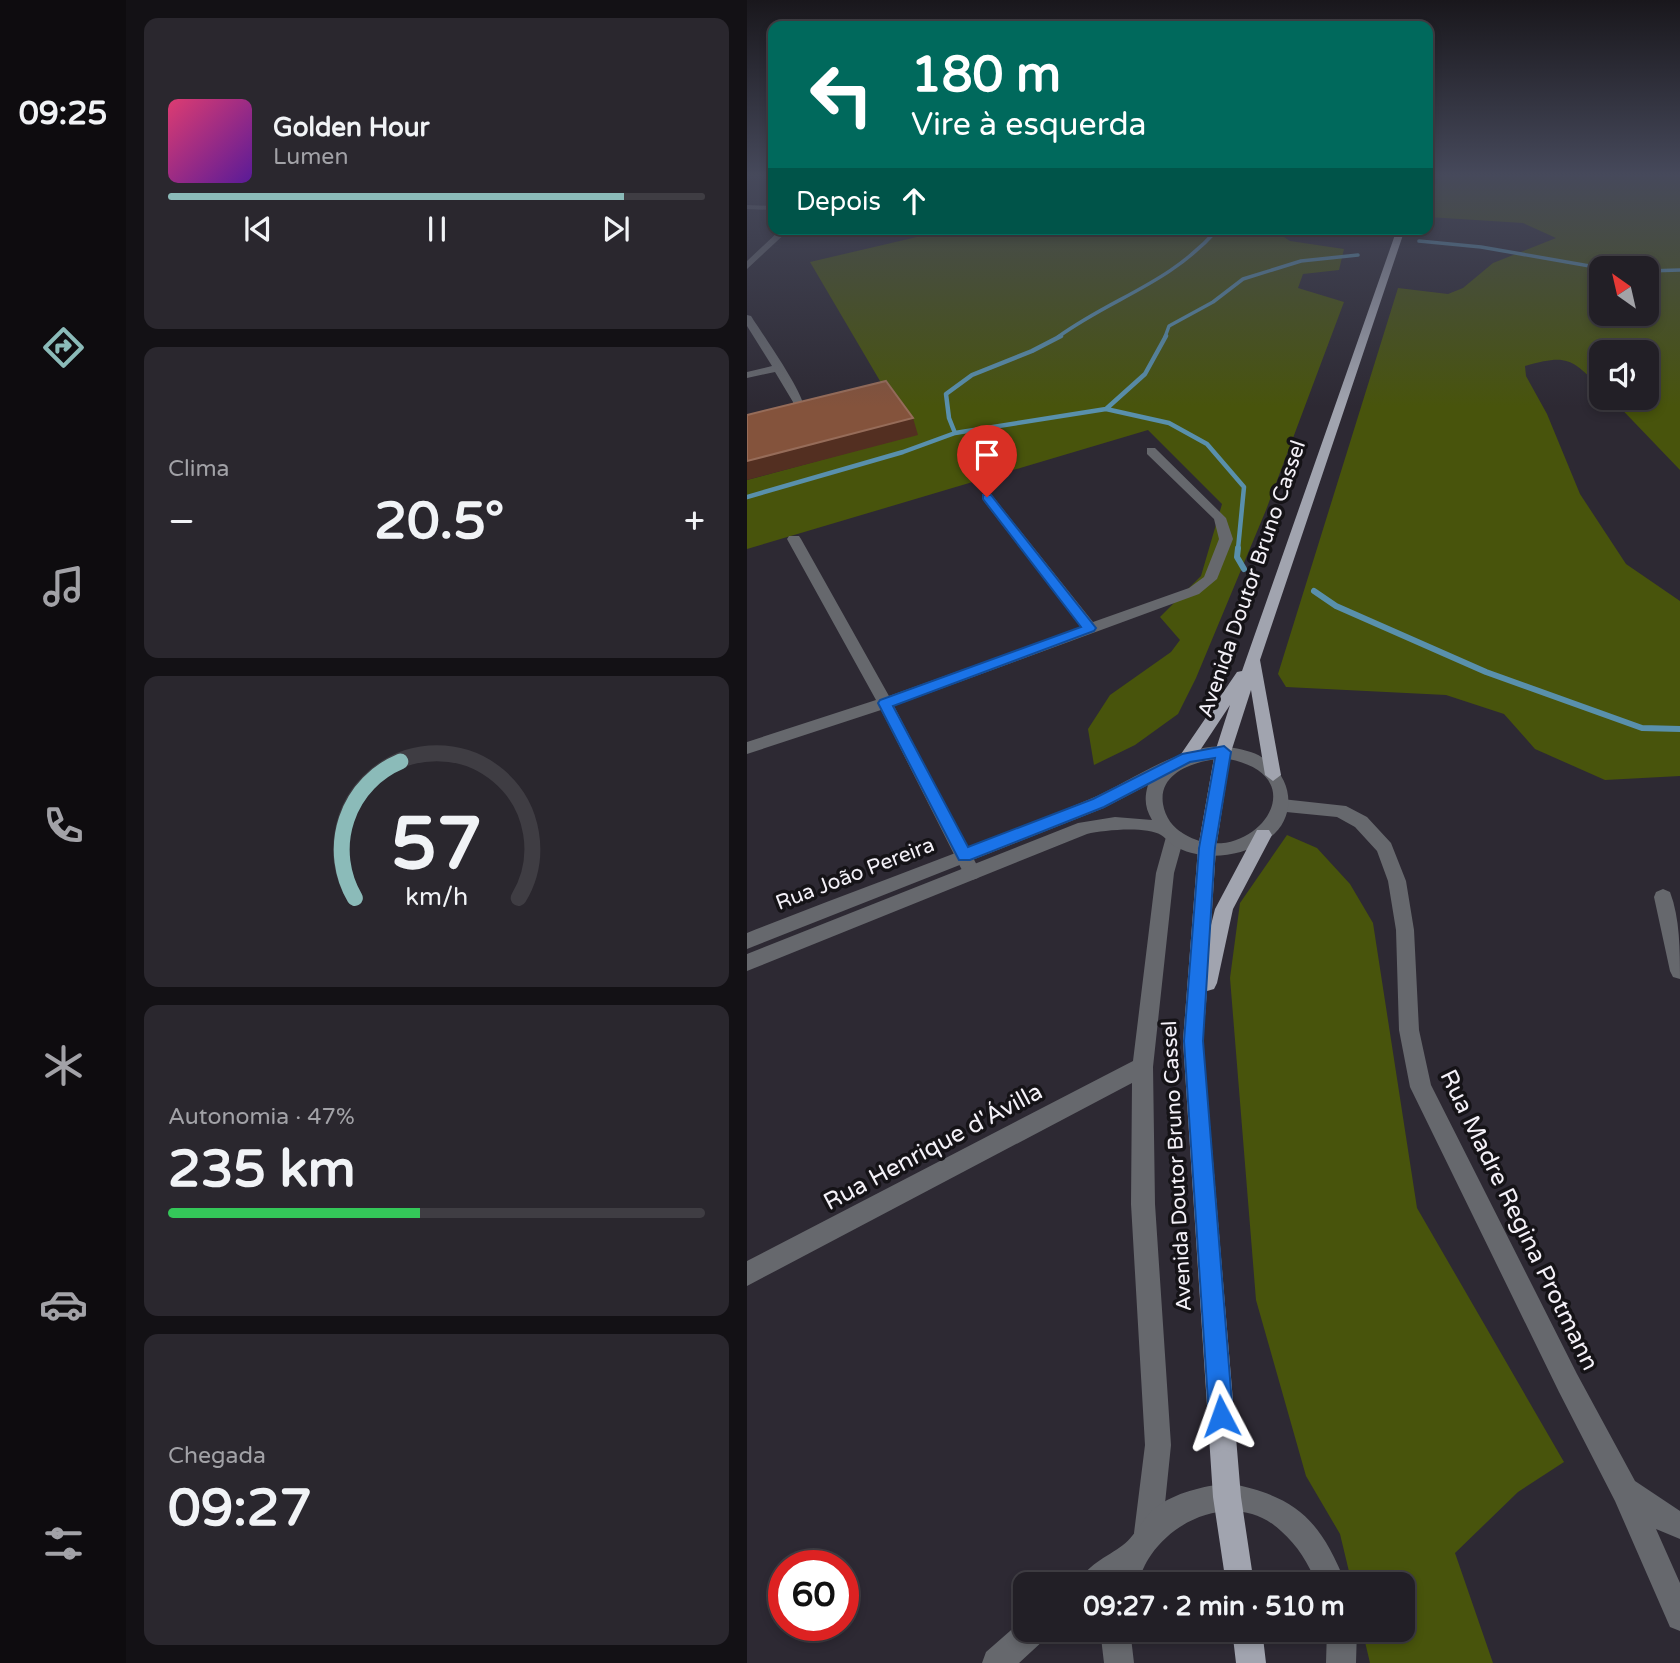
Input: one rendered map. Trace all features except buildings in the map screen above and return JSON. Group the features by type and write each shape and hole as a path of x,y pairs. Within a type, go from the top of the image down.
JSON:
{"main road":[{"name":"Avenida Doutor Bruno Cassel","path":"1238,1572 1227,1497 1193,1041 1207,848 1224,752 1253,659 1393,253"},
{"path":"1180,761 1253,659"},
{"path":"1253,659 1273,775"},
{"path":"1193,1041 1224,909 1263,835"},
{"path":"1248,1642 1252,1663"}],"street":[{"path":"747,318 799,402 799,411 785,419 747,428"},
{"path":"747,375 779,368"},
{"path":"747,748 885,703 1194,591 1210,579 1226,539 1220,518 1151,451"},
{"path":"987,497 1090,628"},
{"path":"794,538 885,703 968,864"},
{"path":"1207,848 1224,849 1245,844 1263,835 1276,822 1282,806 1281,790 1273,775 1259,763 1224,752"},
{"name":"Rua João Pereira","path":"747,963 968,864 1180,761 1224,752"},
{"path":"1128,1572 1142,1544 1158,1444 1143,1203 1143,1067 1170,833 1154,807 1157,784 1180,761"},
{"name":"Rua Madre Regina Protmann","path":"1282,806 1340,811 1361,822 1385,848 1397,881 1405,930 1409,1030 1421,1087 1568,1384 1625,1491 1668,1521 1680,1524"},
{"name":"Rua João Pereira","path":"747,941 968,864 1098,824 1125,822 1170,833 1187,844 1207,848"},
{"path":"1663,897 1680,971"},
{"name":"Rua Henrique d'Ávilla","path":"747,1274 1143,1067"},
{"path":"1625,1491 1680,1617"},
{"path":"1107,1572 1142,1544 1165,1516 1185,1504 1205,1497 1227,1497 1257,1501 1285,1515 1309,1538 1329,1572"},
{"path":"997,1663 1020,1642"},
{"path":"1117,1642 1119,1663"},
{"path":"1341,1663 1342,1642"}],"green space":[{"path":"850,253 1343,253 1339,270 1303,274 1298,288 1344,302 1266,510 1196,678 1178,714 1135,745 1094,765 1088,729 1110,695 1171,652 1180,640 1160,617 1201,576 1222,504 1148,430 747,549 747,480 917,434 890,398 810,262"},
{"path":"1519,253 1680,253 1680,470 1622,410 1659,410 1659,340 1589,340 1589,377 1567,361 1550,360 1525,366 1526,376 1547,414 1580,494 1626,564 1680,601 1680,776 1605,780 1535,749 1504,714 1446,695 1286,687 1278,674 1398,288 1448,294 1463,288 1493,263"},
{"path":"1287,835 1317,848 1350,884 1373,923 1417,1208 1564,1462 1518,1492 1455,1553 1493,1663 1370,1663 1365,1642 1415,1642 1415,1572 1349,1572 1340,1534 1306,1476 1256,1300 1230,978 1240,903"}],"waterway":[{"path":"1058,337 1160,277 1194,253"},
{"path":"1513,253 1589,266"},
{"path":"1165,337 1169,326 1213,302 1243,279 1301,261 1358,255"},
{"path":"1659,271 1680,270"},
{"path":"955,433 949,418 946,394 972,375 1061,336"},
{"path":"1106,409 1145,374 1166,336"},
{"path":"955,433 1106,409"},
{"path":"1106,409 1169,423 1207,444 1244,487 1238,549"},
{"path":"747,497 903,452 955,433"},
{"path":"1238,548 1237,557 1244,569"},
{"path":"1314,591 1336,606 1486,672 1642,728 1680,729"}],"route":[{"path":"987,497 1090,628 885,703 964,856 1098,803 1187,757 1224,752 1207,848 1193,1041 1221,1416"}]}
